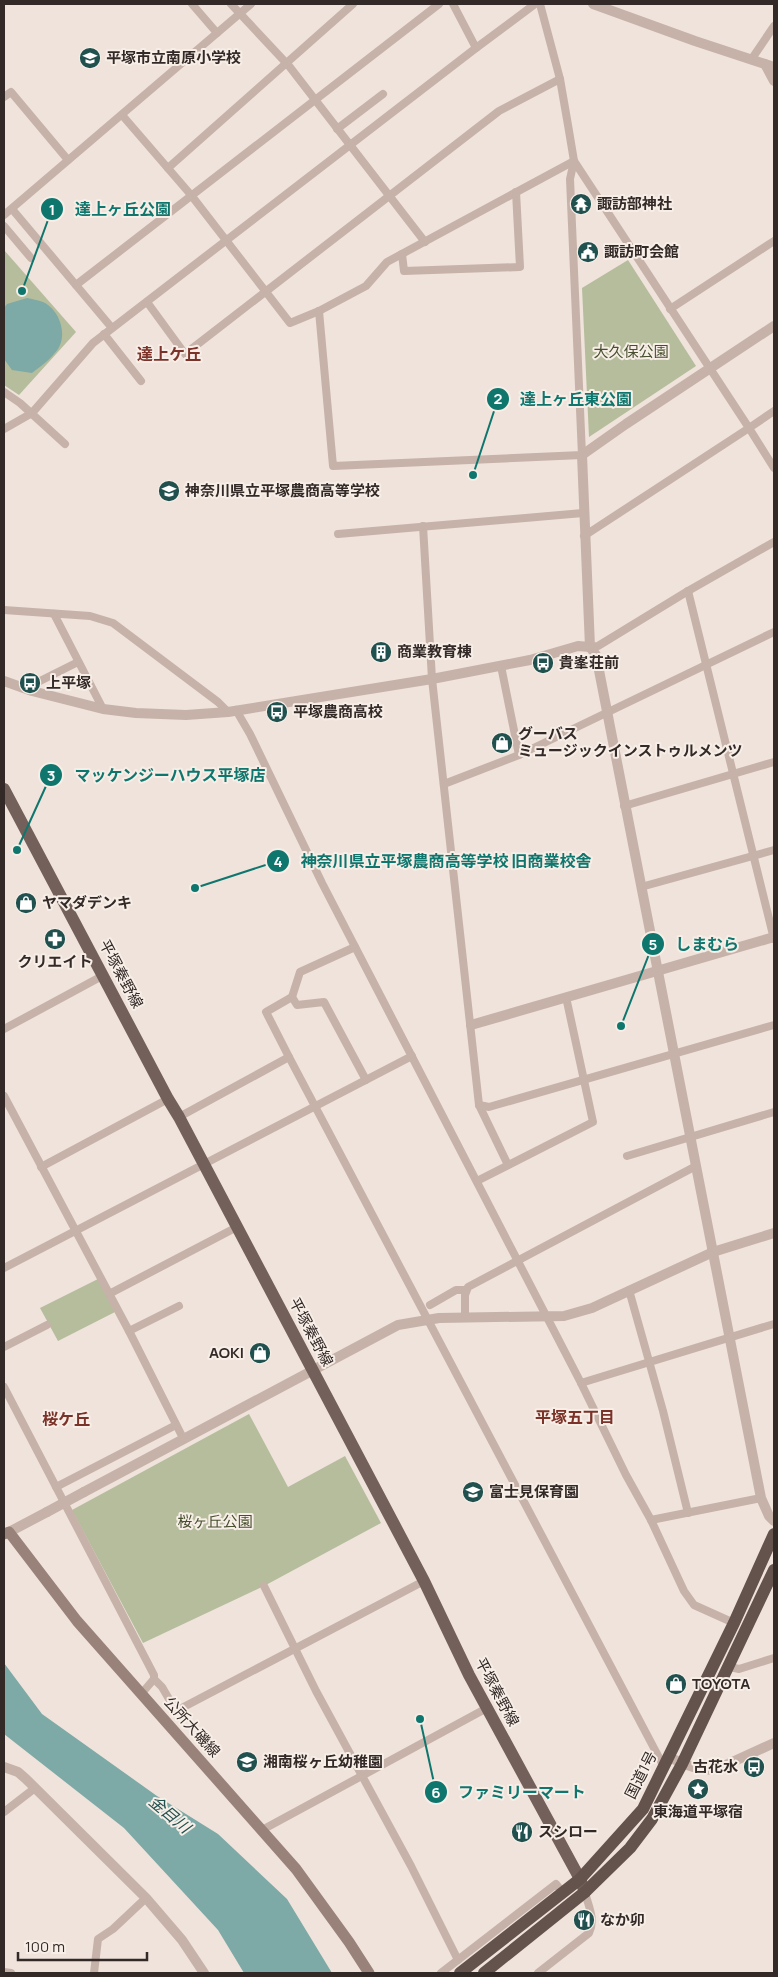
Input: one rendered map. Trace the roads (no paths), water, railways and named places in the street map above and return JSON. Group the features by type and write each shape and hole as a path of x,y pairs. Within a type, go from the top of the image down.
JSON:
{"highway":[{"name":"国道1号","path":"460,1973 580,1879 643,1809 734,1623 774,1534"},
{"name":"国道1号","path":"484,1973 585,1892 630,1848 652,1819 682,1764 730,1667 774,1570"}],"main road":[{"name":"平塚秦野線","path":"4,789 424,1581 488,1708 580,1879 585,1892"},
{"name":"公所大磯線","path":"6,1533 77,1622 142,1693 296,1869 369,1973"}],"street":[{"path":"192,4 217,33"},
{"path":"231,4 286,62 425,242"},
{"path":"4,215 251,4"},
{"path":"168,168 353,4"},
{"path":"76,285 439,4"},
{"path":"453,4 476,48"},
{"path":"4,429 32,413 93,343 104,334 535,4"},
{"path":"540,4 560,79 574,161 570,179 590,647 596,655 624,806 691,1136 761,1498 769,1516 774,1521"},
{"path":"593,4 770,65 774,81"},
{"path":"751,60 774,26"},
{"path":"147,302 185,354 499,111 560,79"},
{"path":"4,97 11,92 68,160"},
{"path":"337,129 383,94"},
{"path":"122,115 191,195 290,323 319,311 366,286 387,262 574,161"},
{"path":"574,161 774,468"},
{"path":"402,254 404,271 520,267 516,192"},
{"path":"12,208 112,328"},
{"path":"4,226 31,258"},
{"path":"670,309 774,240"},
{"path":"319,311 334,466 582,454 774,326"},
{"path":"104,334 141,380"},
{"path":"4,392 32,413 65,444"},
{"path":"584,536 774,412"},
{"path":"338,534 584,513"},
{"path":"424,526 432,679 471,1025 478,1105 508,1165"},
{"path":"4,682 103,709 136,713 186,715 232,711 432,679 501,666 578,646 598,646 688,591 774,542"},
{"path":"471,1025 774,938 688,591"},
{"path":"4,610 90,616 113,623 232,711 250,734 355,947 518,1260 626,1475 651,1520 676,1576 692,1603 734,1623"},
{"path":"54,614 103,709"},
{"path":"444,784 520,755 774,632"},
{"path":"32,691 38,682 78,662"},
{"path":"501,666 520,755"},
{"path":"624,806 774,762"},
{"path":"641,887 774,850"},
{"path":"355,947 300,972 292,997 266,1012 289,1057 666,1762 704,1770 717,1769 774,1743"},
{"path":"4,1028 104,976"},
{"path":"292,997 297,1005 324,1002 366,1080"},
{"path":"477,1181 593,1122 566,997"},
{"path":"478,1105 489,1107 774,1025"},
{"path":"4,1268 412,1056"},
{"path":"179,1117 289,1057"},
{"path":"4,1096 129,1331 183,1438"},
{"path":"41,1167 168,1099"},
{"path":"627,1156 774,1112"},
{"path":"466,1316 466,1290 468,1287 696,1166"},
{"path":"109,1294 236,1227"},
{"path":"6,1533 398,1325 427,1318 564,1316 592,1308 713,1252 774,1233"},
{"path":"430,1305 456,1290 466,1290"},
{"path":"629,1290 688,1513"},
{"path":"129,1331 179,1306"},
{"path":"581,1383 774,1324"},
{"path":"4,1347 47,1325"},
{"path":"4,1387 154,1675 154,1679 162,1687 176,1711 424,1581"},
{"path":"56,1487 176,1424"},
{"path":"651,1520 761,1498"},
{"path":"264,1586 316,1691 411,1866 458,1960"},
{"path":"730,1667 739,1669 774,1658"},
{"path":"142,1693 154,1679"},
{"path":"262,1830 488,1708"},
{"path":"5,1766 22,1776 35,1788 146,1898 182,1940 204,1973"},
{"path":"4,1812 35,1788"},
{"path":"441,1973 556,1884 563,1892"},
{"path":"538,1973 589,1933 592,1921 585,1892"},
{"path":"94,1973 98,1939 146,1898"},
{"path":"4,1972 11,1973"}],"water":[{"path":"27,298 49,305 54,310 62,329 61,343 58,349 32,373 12,370 4,359 4,308 7,304"},
{"name":"金目川","path":"4,1663 42,1714 157,1796 218,1834 287,1899 332,1973 244,1973 218,1930 124,1828 4,1734"}],"place":[{"name":"平塚市立南原小学校","path":"90,58"},
{"name":"諏訪部神社","path":"581,204"},
{"name":"諏訪町会館","path":"588,252"},
{"name":"達上ヶ丘公園","path":"22,291"},
{"name":"達上ヶ丘東公園","path":"473,475"},
{"name":"神奈川県立平塚農商高等学校","path":"169,491"},
{"name":"商業教育棟","path":"381,652"},
{"name":"貴峯荘前","path":"543,663"},
{"name":"上平塚","path":"30,683"},
{"name":"平塚農商高校","path":"277,712"},
{"name":"グーバス ミュージックインストゥルメンツ","path":"502,743"},
{"name":"マッケンジーハウス平塚店","path":"17,850"},
{"name":"神奈川県立平塚農商高等学校 旧商業校舎","path":"195,888"},
{"name":"ヤマダデンキ","path":"26,903"},
{"name":"クリエイト","path":"55,939"},
{"name":"しまむら","path":"621,1026"},
{"name":"AOKI","path":"260,1353"},
{"name":"富士見保育園","path":"473,1492"},
{"name":"TOYOTA","path":"676,1684"},
{"name":"ファミリーマート","path":"420,1719"},
{"name":"湘南桜ヶ丘幼稚園","path":"247,1762"},
{"name":"古花水","path":"754,1767"},
{"name":"東海道平塚宿","path":"698,1789"},
{"name":"スシロー","path":"522,1832"},
{"name":"なか卯","path":"584,1920"}],"district":[{"name":"達上ケ丘","path":"169,354"},
{"name":"平塚五丁目","path":"575,1417"},
{"name":"桜ケ丘","path":"66,1419"}],"park label":[{"name":"大久保公園","path":"631,352"},
{"name":"桜ヶ丘公園","path":"215,1522"}]}
